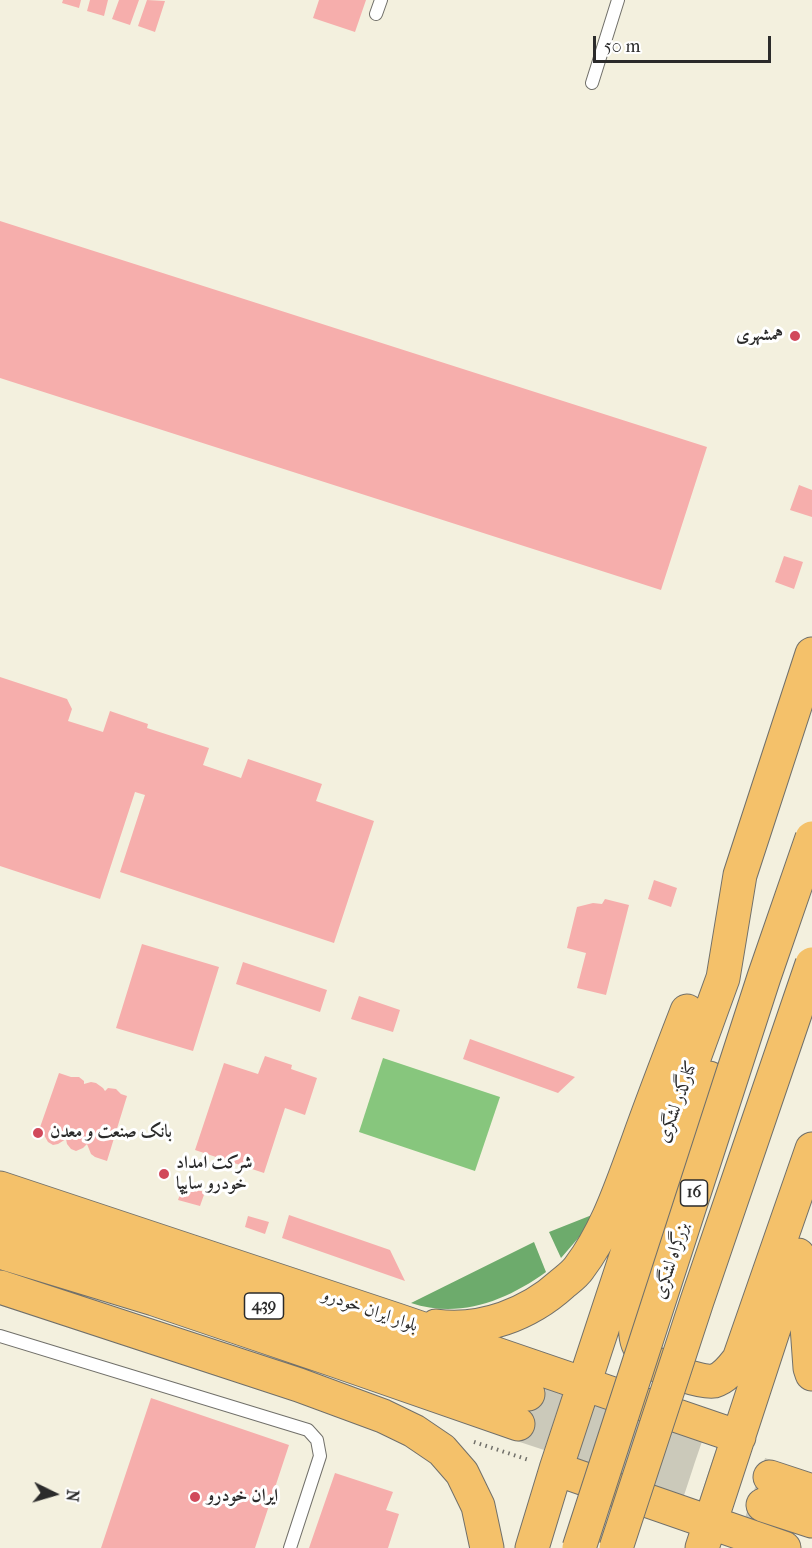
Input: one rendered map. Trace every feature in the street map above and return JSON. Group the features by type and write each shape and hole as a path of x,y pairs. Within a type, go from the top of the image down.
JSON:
{"main road":[{"name":"کنارگذر لشگری","path":"532,1548 666,1135 723,978 740,875 812,654"},
{"name":"بزرگراه لشگری","path":"579,1548 764,977 812,838"},
{"path":"397,1320 440,1327 468,1327 496,1321 522,1311 551,1294 578,1270 598,1239 615,1204 740,875"},
{"name":"بزرگراه لشگری","path":"616,1548 812,964"},
{"path":"723,978 710,1074 636,1314 636,1334 639,1347 651,1361 667,1370 695,1379 714,1381 729,1373 739,1359 812,1149"},
{"name":"بلوار ایران خودرو","path":"0,1188 739,1437"},
{"path":"706,1535 812,1214"},
{"name":"بلوار ایران خودرو","path":"0,1219 523,1409 334,1360 154,1299 0,1252"},
{"path":"812,1282 807,1326 812,1374"},
{"path":"0,1287 299,1385 383,1416 414,1431 442,1450 462,1473 478,1506 487,1548"},
{"path":"556,1469 706,1535 784,1548"},
{"path":"812,1491 767,1491 812,1521"},
{"path":"565,1548 590,1540 627,1548"}],"lane":[{"path":"376,14 381,0"},
{"path":"592,83 618,0"},
{"path":"0,1336 308,1430 317,1440 320,1456 291,1548"}],"green space":[{"path":"383,1058 500,1097 475,1171 359,1132"},
{"path":"597,1213 580,1236 561,1258 549,1232"},
{"path":"534,1242 546,1272 515,1291 498,1299 464,1308 447,1309 411,1303"}],"building":[{"path":"63,0 81,0 79,8 62,3"},
{"path":"90,0 108,0 104,16 87,11"},
{"path":"119,0 139,0 130,25 112,19"},
{"path":"147,0 165,1 155,32 138,26"},
{"path":"319,0 366,0 355,32 313,18"},
{"path":"0,221 707,447 661,590 0,378"},
{"path":"799,485 812,490 812,517 790,510"},
{"path":"784,556 803,562 794,589 775,582"},
{"path":"0,677 67,699 72,709 68,721 103,732 110,711 148,724 147,728 209,748 203,765 241,778 248,759 322,784 316,801 374,821 334,943 120,872 145,795 135,792 100,899 0,866"},
{"path":"654,880 677,888 671,907 648,899"},
{"path":"605,899 629,905 606,995 577,988 586,953 567,948 577,907 593,903 602,904"},
{"path":"142,944 219,967 193,1051 116,1028"},
{"path":"243,962 327,990 320,1012 236,984"},
{"path":"359,996 400,1010 393,1032 351,1019"},
{"path":"470,1039 575,1077 558,1093 463,1059"},
{"path":"265,1056 292,1065 291,1069 317,1078 305,1115 285,1108 264,1173 195,1150 224,1063 258,1074"},
{"path":"59,1073 79,1077 84,1084 96,1083 105,1091 108,1088 116,1089 127,1096 107,1161 91,1154 87,1144 76,1151 71,1149 66,1139 53,1145 44,1135 38,1133"},
{"path":"183,1186 205,1192 200,1206 178,1200"},
{"path":"289,1215 390,1250 405,1281 282,1238"},
{"path":"248,1216 269,1222 265,1234 245,1227"},
{"name":"ایران خودرو","path":"151,1398 289,1445 255,1548 101,1548"},
{"path":"335,1473 393,1492 386,1510 399,1514 388,1548 309,1548"}],"tunnel":[{"path":"528,1394 770,1477"},
{"path":"518,1424 763,1505"}],"place":[{"name":"همشهری","path":"795,336"},
{"name":"بانک صنعت و معدن","path":"38,1133"},
{"name":"شرکت امداد خودرو سایپا","path":"164,1174"},
{"name":"ایران خودرو","path":"195,1497"}]}
